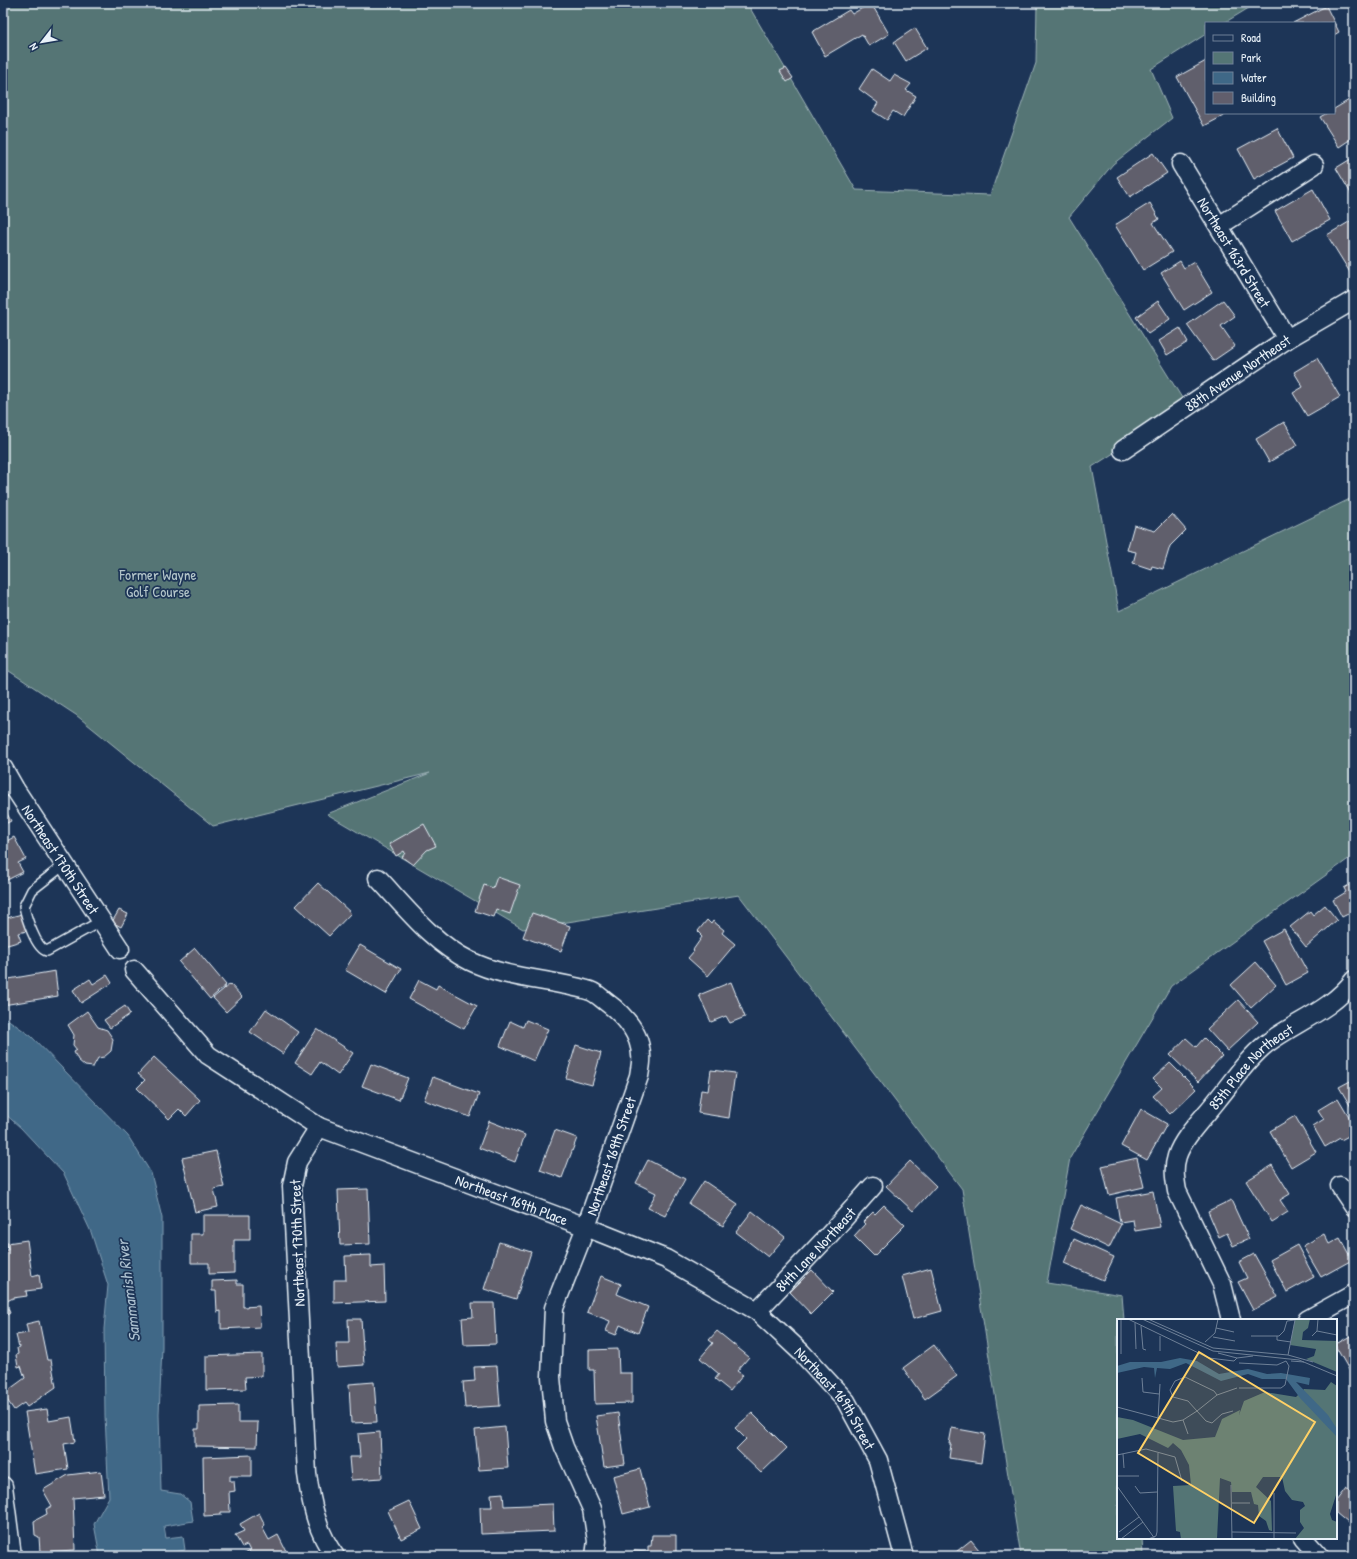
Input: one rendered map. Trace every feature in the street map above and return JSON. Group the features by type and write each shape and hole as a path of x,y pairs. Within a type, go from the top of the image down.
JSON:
{"street":[{"name":"Northeast 163rd Street","path":"1181,164 1288,339"},
{"path":"1219,226 1314,165"},
{"name":"88th Avenue Northeast","path":"1123,450 1288,339 1354,300"},
{"name":"Northeast 170th Street","path":"3,768 8,790 64,865 120,949"},
{"name":"Northeast 169th Street","path":"378,878 443,945 469,961 494,972 589,990 618,1010 629,1024 639,1043 641,1056 639,1076 586,1227 666,1259 757,1311 801,1352 846,1402 878,1460 904,1556"},
{"path":"134,970 208,1055 319,1127"},
{"name":"85th Place Northeast","path":"1231,1319 1222,1284 1177,1192 1174,1175 1177,1155 1186,1139 1251,1060 1266,1045 1330,1004 1346,991 1354,980"},
{"name":"Northeast 170th Street","path":"319,1127 297,1162 292,1186 307,1474 311,1500 319,1528 335,1556"},
{"name":"Northeast 169th Place","path":"319,1127 586,1227 554,1308 551,1377 555,1421 564,1447 592,1509 597,1541 595,1556"},
{"name":"84th Lane Northeast","path":"757,1311 873,1186"},
{"path":"1340,1186 1354,1207"},
{"path":"1309,1319 1354,1294"},
{"path":"3,1486 12,1556"},
{"path":"1303,1539 1319,1556"}],"lane":[{"path":"64,865 32,890 24,906 35,938 40,947 47,951 101,921"}],"green space":[{"name":"Former Wayne Golf Course","path":"3,3 747,3 856,190 990,195 1036,63 1037,3 1257,3 1226,22 1205,22 1205,35 1151,69 1172,118 1113,164 1069,217 1187,406 1092,467 1119,611 1354,497 1354,855 1171,986 1070,1158 1047,1283 1122,1295 1124,1319 1117,1319 1117,1539 1142,1539 1143,1556 1021,1556 962,1189 739,895 523,929 327,814 430,773 213,826 76,715 6,669 3,664"}],"water":[{"name":"Sammamish River","path":"3,1016 31,1036 128,1136 151,1173 162,1218 162,1347 159,1414 161,1491 180,1494 190,1502 193,1521 164,1526 166,1538 183,1536 185,1550 169,1553 168,1556 100,1556 94,1524 109,1497 105,1416 104,1329 108,1285 91,1232 64,1174 21,1128 3,1112"}],"building":[{"path":"871,3 889,34 869,46 862,34 825,56 812,32 849,10 852,14"},
{"path":"1326,6 1334,22 1295,22"},
{"path":"1335,24 1339,32 1335,34"},
{"path":"915,28 927,48 906,61 894,42"},
{"path":"1205,62 1205,114 1227,114 1204,126 1177,77"},
{"path":"786,68 793,78 787,82 780,71"},
{"path":"872,69 890,81 894,75 911,84 906,90 916,96 903,117 893,111 887,120 873,111 878,103 859,89"},
{"path":"1354,97 1354,137 1339,147 1320,117 1325,114 1335,114 1335,108"},
{"path":"1277,128 1293,158 1254,179 1238,149"},
{"path":"1153,153 1167,173 1130,197 1117,177"},
{"path":"1354,157 1354,197 1353,197 1336,168"},
{"path":"1313,189 1330,220 1292,241 1275,211"},
{"path":"1150,203 1159,219 1153,223 1172,252 1143,270 1115,225"},
{"path":"1354,219 1354,272 1351,274 1327,235"},
{"path":"1180,261 1184,268 1194,262 1212,292 1184,310 1161,273"},
{"path":"1223,300 1235,316 1221,326 1235,346 1213,361 1187,325"},
{"path":"1158,301 1170,319 1148,334 1136,317"},
{"path":"1180,328 1188,342 1167,355 1159,341"},
{"path":"1317,358 1340,397 1307,416 1293,393 1303,387 1294,372"},
{"path":"1284,422 1298,445 1269,462 1256,439"},
{"path":"1172,514 1186,530 1170,546 1163,569 1152,566 1151,569 1133,563 1136,552 1127,550 1134,525 1155,531"},
{"path":"3,806 11,821 3,825"},
{"path":"424,824 436,846 427,850 413,865 402,857 405,853 404,851 396,856 389,844"},
{"path":"14,837 26,859 18,863 23,872 3,882 3,843"},
{"path":"497,877 520,885 510,914 496,909 493,917 475,911 484,885 493,888"},
{"path":"1354,882 1354,911 1342,917 1333,900 1346,892 1344,888"},
{"path":"318,883 351,913 329,936 296,906"},
{"path":"1325,905 1337,920 1306,947 1290,927 1310,911 1313,915"},
{"path":"119,910 128,914 121,927 112,922"},
{"path":"532,913 570,926 561,951 523,937"},
{"path":"22,914 27,931 18,933 21,941 4,946 3,919"},
{"path":"707,920 711,924 713,921 724,930 722,933 735,944 708,976 688,958 702,937 698,931"},
{"path":"1284,929 1308,973 1286,985 1262,941"},
{"path":"360,945 401,969 386,994 345,970"},
{"path":"195,948 226,985 210,999 179,962"},
{"path":"1256,962 1276,985 1251,1008 1231,985"},
{"path":"55,971 58,996 3,1005 3,980"},
{"path":"107,975 112,983 81,1003 73,990 90,979 93,984"},
{"path":"419,980 436,989 438,985 477,1006 464,1029 409,999"},
{"path":"731,982 745,1017 730,1023 726,1016 711,1022 699,995"},
{"path":"230,984 242,997 226,1012 213,998"},
{"path":"1238,1000 1258,1022 1227,1051 1207,1029"},
{"path":"125,1006 130,1014 110,1028 104,1020"},
{"path":"266,1009 298,1032 283,1054 250,1032"},
{"path":"87,1011 98,1027 107,1030 113,1039 111,1051 104,1057 98,1058 93,1067 85,1066 78,1060 74,1052 77,1050 73,1045 74,1035 68,1025"},
{"path":"526,1020 548,1029 534,1061 500,1046 510,1021 523,1027"},
{"path":"317,1029 353,1053 338,1075 320,1062 312,1074 295,1063"},
{"path":"1186,1038 1196,1047 1204,1038 1222,1056 1198,1082 1170,1055"},
{"path":"576,1045 601,1053 592,1085 566,1078"},
{"path":"154,1057 200,1100 186,1116 179,1109 169,1119 137,1088 145,1080 138,1074"},
{"path":"1170,1063 1196,1089 1170,1114 1153,1096 1162,1088 1153,1079"},
{"path":"371,1064 408,1078 399,1100 362,1086"},
{"path":"711,1070 735,1073 729,1118 698,1113 701,1090 708,1091"},
{"path":"433,1077 479,1094 470,1117 424,1100"},
{"path":"1354,1079 1354,1112 1339,1087"},
{"path":"1338,1098 1354,1125 1354,1133 1341,1140 1340,1138 1325,1147 1313,1126 1324,1119 1318,1110"},
{"path":"1141,1109 1167,1124 1147,1160 1121,1146"},
{"path":"1295,1116 1316,1152 1291,1167 1270,1131"},
{"path":"489,1121 525,1135 515,1162 479,1148"},
{"path":"555,1130 577,1138 562,1178 540,1170"},
{"path":"216,1151 224,1187 214,1189 218,1207 195,1212 182,1158"},
{"path":"1137,1158 1144,1187 1109,1195 1102,1166"},
{"path":"648,1160 685,1179 665,1216 648,1208 656,1193 636,1183"},
{"path":"910,1161 936,1186 913,1211 886,1186"},
{"path":"1272,1165 1290,1194 1280,1200 1288,1212 1272,1222 1246,1181"},
{"path":"704,1181 738,1204 723,1226 689,1204"},
{"path":"368,1189 370,1244 340,1245 338,1190"},
{"path":"1153,1191 1160,1227 1135,1231 1133,1220 1120,1222 1116,1198"},
{"path":"1231,1200 1249,1239 1233,1246 1227,1233 1219,1237 1208,1211"},
{"path":"884,1205 905,1225 874,1256 854,1236 865,1224 863,1222 873,1212 875,1214"},
{"path":"1081,1205 1121,1224 1109,1248 1070,1229"},
{"path":"752,1211 785,1237 768,1257 736,1232"},
{"path":"203,1215 250,1215 250,1240 234,1240 234,1273 209,1274 209,1263 191,1263 191,1234 203,1234"},
{"path":"1324,1234 1329,1244 1340,1238 1352,1260 1321,1277 1303,1246"},
{"path":"1074,1239 1114,1257 1103,1280 1064,1263"},
{"path":"27,1240 32,1276 39,1274 41,1289 26,1291 27,1296 13,1298 5,1302 10,1313 3,1317 3,1294 6,1292 5,1286 3,1286 3,1250 8,1250 7,1243"},
{"path":"499,1242 531,1252 516,1299 484,1289"},
{"path":"1297,1245 1314,1277 1287,1292 1270,1260"},
{"path":"1254,1254 1278,1297 1253,1310 1238,1282 1247,1278 1239,1262"},
{"path":"371,1255 371,1267 384,1266 385,1301 334,1303 334,1280 346,1280 345,1256"},
{"path":"931,1268 942,1311 913,1319 902,1276"},
{"path":"812,1270 833,1292 811,1314 790,1292"},
{"path":"601,1276 621,1284 617,1294 648,1307 638,1333 620,1325 616,1335 606,1331 610,1321 587,1312"},
{"path":"237,1280 237,1284 243,1284 243,1307 259,1306 260,1327 221,1329 221,1311 217,1312 216,1291 212,1291 212,1281"},
{"path":"472,1303 494,1303 496,1344 464,1345 462,1318 473,1317"},
{"path":"348,1319 361,1319 364,1365 337,1367 336,1343 349,1343"},
{"path":"39,1321 47,1360 51,1360 56,1387 27,1407 24,1403 14,1410 3,1394 25,1378 21,1366 18,1367 16,1355 18,1354 17,1348 19,1347 16,1335 28,1333 26,1324"},
{"path":"717,1331 749,1357 737,1371 743,1375 730,1391 715,1379 719,1374 700,1358 713,1343 709,1340"},
{"path":"1354,1334 1354,1377 1337,1349 1337,1343"},
{"path":"934,1345 957,1376 925,1399 903,1368"},
{"path":"618,1349 619,1373 632,1373 632,1403 595,1404 594,1370 589,1370 589,1350"},
{"path":"262,1354 262,1376 245,1377 246,1389 206,1390 206,1356"},
{"path":"497,1366 500,1406 465,1408 463,1382 475,1381 474,1367"},
{"path":"374,1382 377,1422 351,1423 349,1384"},
{"path":"238,1405 238,1422 258,1422 257,1447 195,1446 195,1429 199,1429 199,1406"},
{"path":"47,1409 49,1421 71,1417 75,1442 64,1444 68,1469 35,1474 25,1412"},
{"path":"618,1413 625,1464 604,1467 596,1416"},
{"path":"752,1413 787,1448 761,1473 736,1449 746,1439 735,1428"},
{"path":"505,1427 508,1468 479,1470 475,1430"},
{"path":"952,1428 985,1434 981,1463 949,1458 951,1444 949,1444"},
{"path":"380,1432 382,1478 351,1480 349,1457 360,1457 358,1434"},
{"path":"252,1455 252,1476 230,1476 230,1481 234,1481 235,1491 229,1492 230,1512 221,1512 221,1515 204,1516 203,1457"},
{"path":"640,1469 650,1507 623,1514 613,1476"},
{"path":"101,1471 104,1495 73,1498 75,1550 40,1552 39,1537 35,1535 34,1521 47,1514 46,1509 52,1506 43,1490 68,1475"},
{"path":"1346,1488 1354,1494 1354,1528 1337,1514 1337,1500"},
{"path":"503,1493 504,1506 553,1504 554,1531 481,1534 480,1507 492,1507 491,1494"},
{"path":"409,1501 422,1529 401,1539 388,1511"},
{"path":"259,1513 265,1525 262,1527 269,1540 278,1535 287,1553 282,1556 241,1556 250,1551 247,1545 242,1547 235,1535 244,1531 240,1524"},
{"path":"652,1535 676,1535 676,1556 634,1556 634,1551 648,1552 648,1546 651,1546"},
{"path":"971,1540 984,1556 951,1556"}]}
